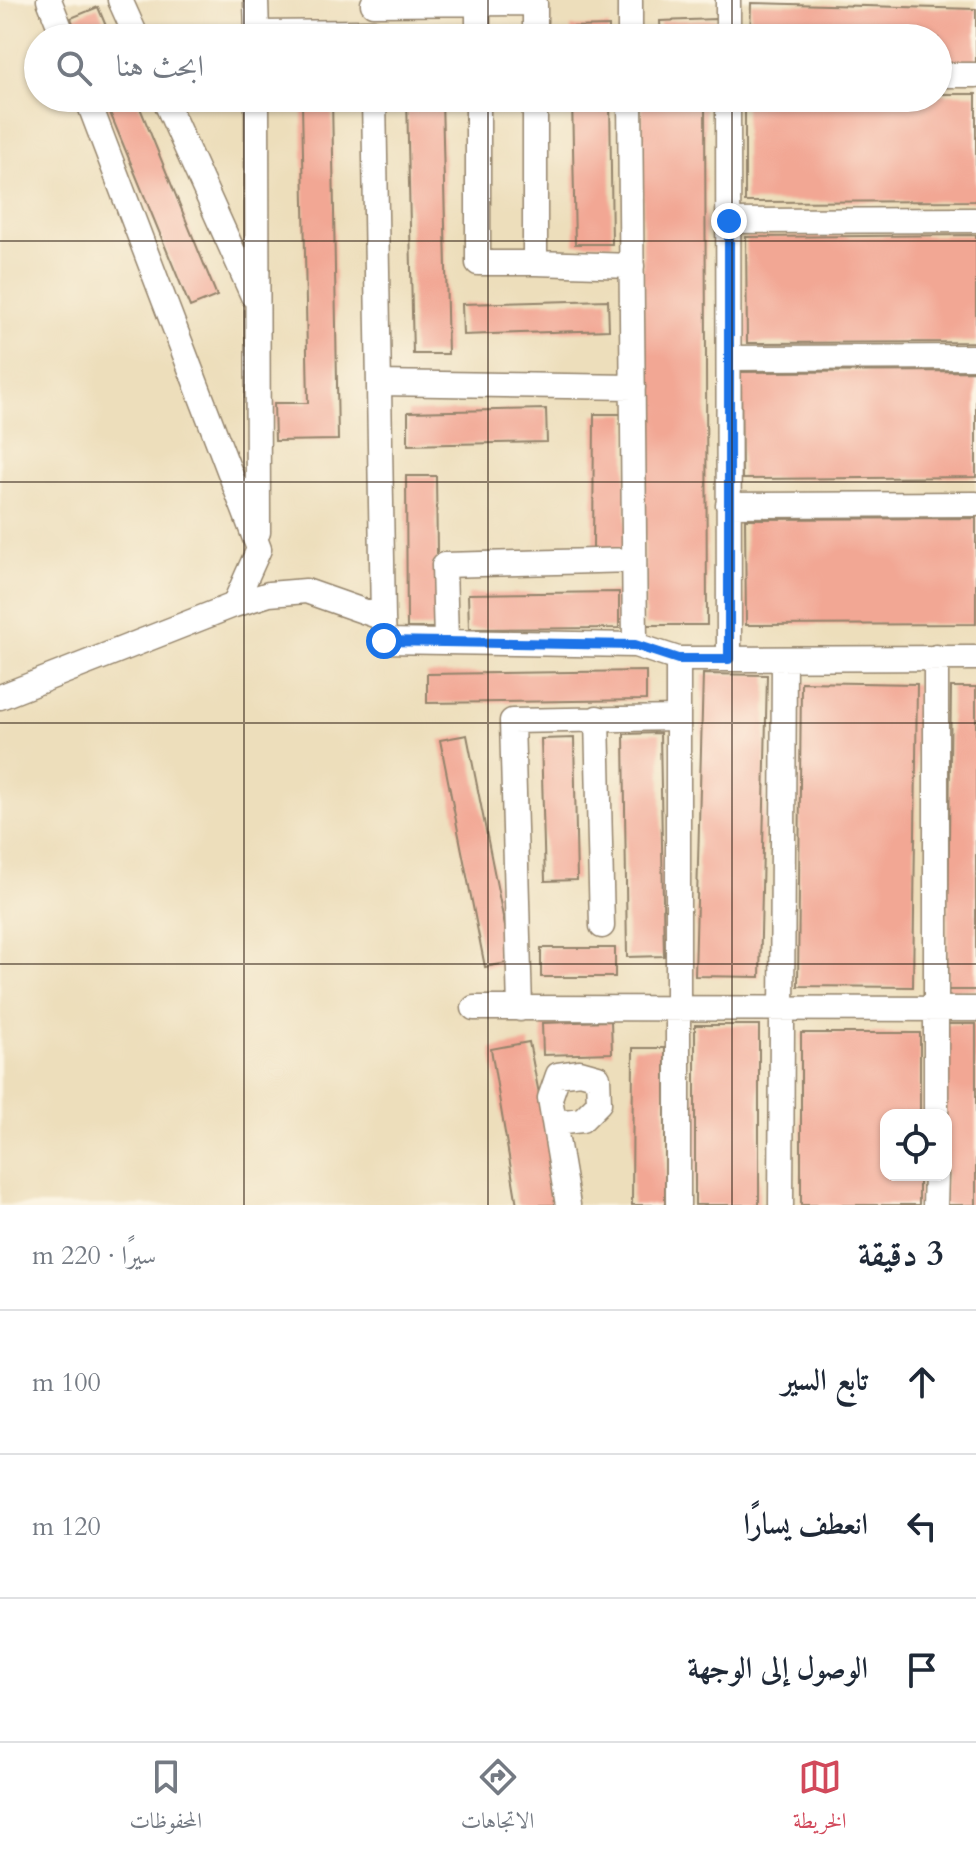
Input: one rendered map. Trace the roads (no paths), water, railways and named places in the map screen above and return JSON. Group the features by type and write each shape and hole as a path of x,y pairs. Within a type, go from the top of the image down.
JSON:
{"street":[{"path":"49,0 58,24"},
{"path":"120,0 131,24"},
{"path":"256,0 257,24"},
{"path":"630,0 630,24"},
{"path":"728,0 728,24"},
{"path":"373,24 373,2 535,3 535,24"},
{"path":"478,3 478,24"},
{"path":"952,75 976,75"},
{"path":"92,112 259,549"},
{"path":"170,112 258,306"},
{"path":"234,605 259,549 257,112"},
{"path":"374,112 384,641 635,645 678,659 976,658"},
{"path":"478,112 478,263 632,266"},
{"path":"535,112 535,263"},
{"path":"630,112 635,645"},
{"path":"728,112 729,659"},
{"path":"729,221 976,220"},
{"path":"730,358 976,357"},
{"path":"379,383 633,387"},
{"path":"728,505 976,504"},
{"path":"446,641 444,565 634,560"},
{"path":"0,697 269,594 306,591 383,618"},
{"path":"936,657 936,1109"},
{"path":"678,659 678,1205"},
{"path":"781,1205 784,659"},
{"path":"597,718 602,926"},
{"path":"520,1009 512,721 677,718"},
{"path":"474,1008 976,1009"},
{"path":"555,1123 568,1205"},
{"path":"935,1205 936,1181"}]}
